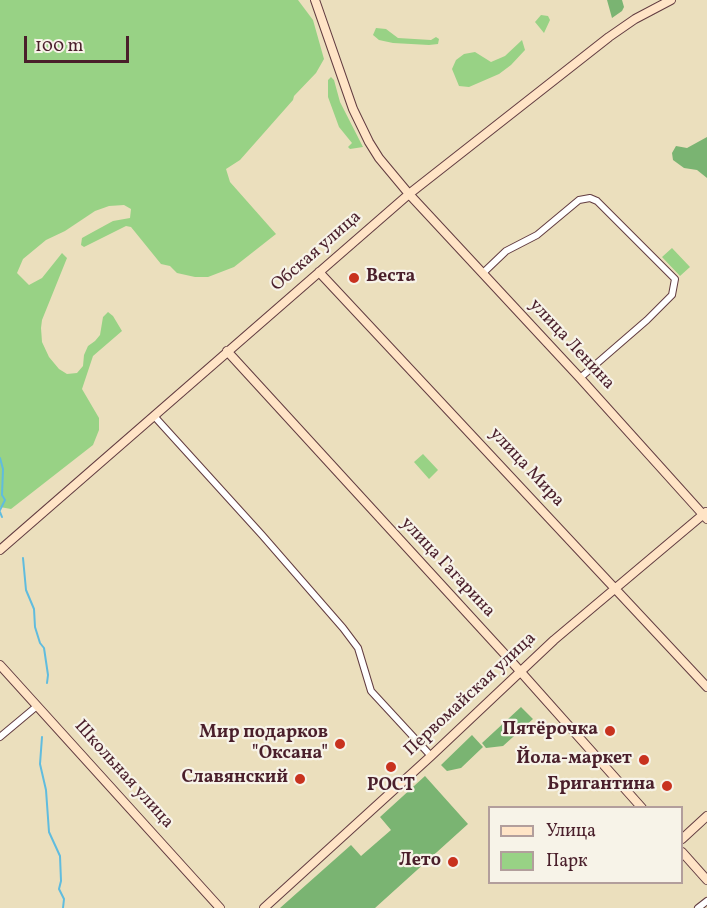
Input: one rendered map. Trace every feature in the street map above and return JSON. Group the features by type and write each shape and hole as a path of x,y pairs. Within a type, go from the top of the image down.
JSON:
{"street":[{"name":"улица Ленина","path":"315,0 360,125 379,158 409,194 706,515"},
{"name":"Обская улица","path":"0,550 409,194 609,37 635,19 671,0"},
{"path":"483,273 506,251 537,235 579,200 590,198 597,201 675,279 672,295 647,320 580,378"},
{"name":"улица Мира","path":"319,272 616,587 707,687"},
{"name":"улица Гагарина","path":"227,351 641,806"},
{"path":"154,416 336,620 358,648 371,691 431,756"},
{"name":"Первомайская улица","path":"264,908 569,626 706,515"},
{"name":"Школьная улица","path":"0,665 220,908"},
{"path":"0,737 37,706"},
{"path":"683,837 707,816"},
{"path":"683,854 707,880"},
{"path":"698,908 707,901"}],"green space":[{"path":"0,0 298,0 313,20 324,59 316,73 240,160 226,169 230,182 276,234 234,267 208,277 177,273 170,266 161,264 131,227 126,226 84,247 81,245 82,238 91,233 113,221 130,218 131,209 124,205 109,206 95,211 65,231 46,240 23,259 17,273 29,285 42,278 62,253 67,258 42,320 41,328 42,342 49,357 59,369 67,374 77,373 83,366 88,346 100,335 103,317 108,312 122,331 93,356 82,389 99,418 99,430 93,445 11,509 0,507"},
{"path":"607,0 622,0 624,7 612,18"},
{"path":"541,15 548,16 550,20 544,33 535,22"},
{"path":"376,28 386,29 398,38 431,40 436,37 439,39 438,44 393,43 379,40 373,35"},
{"path":"522,40 525,50 499,74 469,87 459,86 452,69 456,60 464,54 475,52 491,62 505,56"},
{"path":"331,77 334,80 340,102 363,147 350,149 348,147 352,143 339,127 328,97 328,80"},
{"path":"707,137 707,178 697,170 684,168 673,160 672,153 676,146 687,148"},
{"path":"672,248 690,267 680,276 662,257"},
{"path":"423,454 438,470 429,479 414,462"},
{"path":"521,707 533,719 503,746 486,748 482,743"},
{"path":"472,735 483,747 461,768 447,771 441,765"},
{"path":"425,776 468,824 375,908 280,908 351,845 361,856 391,830 380,817"}],"waterway":[{"path":"0,458 3,469 2,495 5,500 0,510"},
{"path":"0,512 2,517"},
{"path":"23,558 26,590 34,609 35,627 44,648 47,683"},
{"path":"42,737 40,764 46,790 49,832 60,856 59,889 64,899 63,908"}],"place":[{"name":"Веста","path":"354,278"},
{"name":"Пятёрочка","path":"610,731"},
{"name":"Мир подарков \"Оксана\"","path":"340,744"},
{"name":"Йола-маркет","path":"644,760"},
{"name":"РОСТ","path":"391,767"},
{"name":"Славянский","path":"300,779"},
{"name":"Бригантина","path":"667,786"},
{"name":"Лето","path":"453,862"}]}
